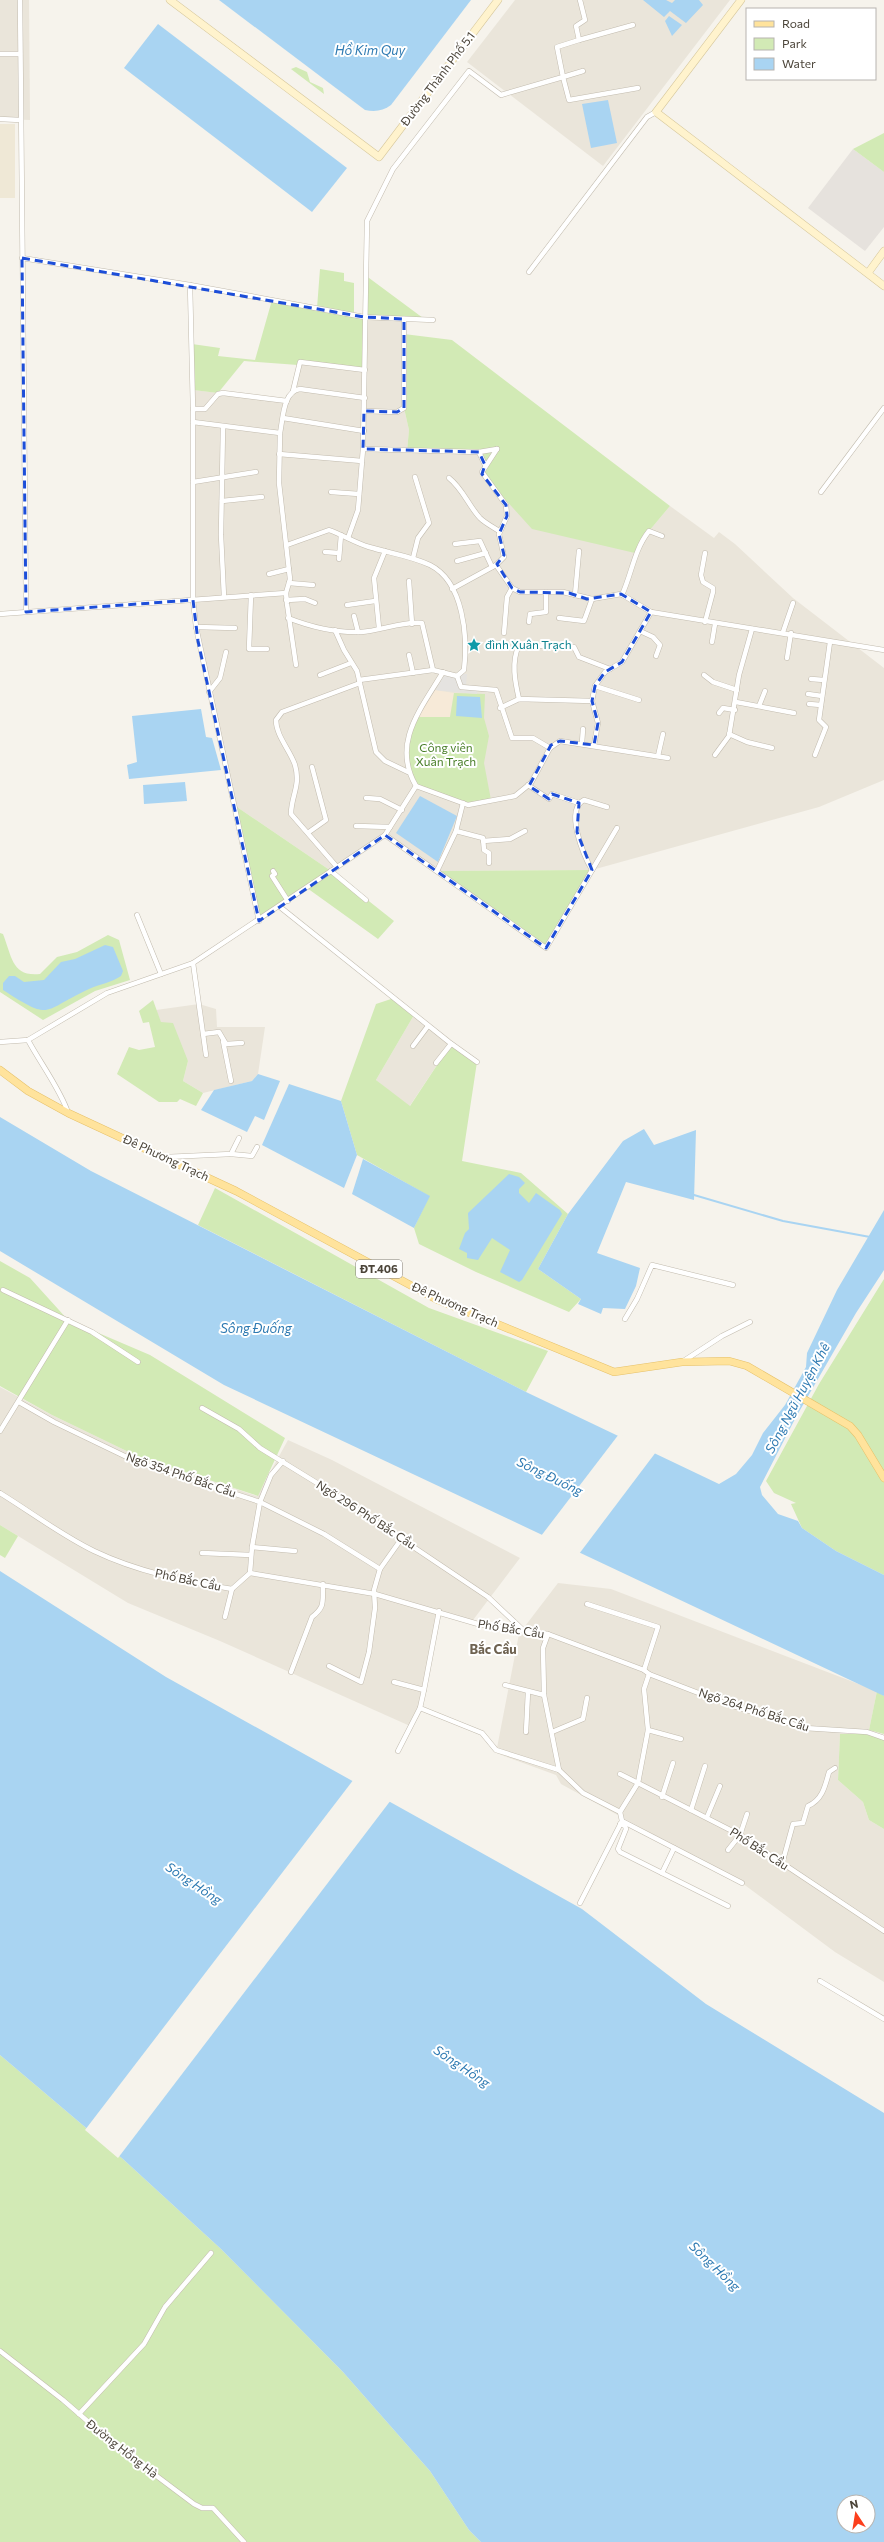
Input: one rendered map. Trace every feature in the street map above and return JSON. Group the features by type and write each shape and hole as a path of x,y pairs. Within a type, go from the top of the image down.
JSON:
{"main road":[{"name":"Đê Phương Trạch","path":"0,1070 28,1091 68,1113 236,1191 436,1300 614,1372 682,1362 729,1361 747,1366 850,1426 858,1435 884,1478"}],"street":[{"path":"20,0 26,612"},
{"name":"Đường Thành Phố 5.1","path":"170,0 379,157 498,0"},
{"path":"580,0 585,20 576,26 580,40"},
{"path":"530,272 647,117 656,112 741,0"},
{"path":"633,25 557,47 569,100 638,88"},
{"path":"0,54 20,54"},
{"path":"348,538 358,510 363,449 365,398 364,317 367,221 393,169 469,71 501,95 583,71"},
{"path":"656,112 884,286"},
{"path":"0,119 20,120"},
{"path":"868,274 884,251"},
{"path":"22,258 190,285 364,317 433,320"},
{"path":"190,285 193,409 193,600 196,627 209,692 259,920"},
{"path":"364,411 397,412 404,408 404,319"},
{"path":"296,665 286,600 286,593 290,583 287,545 281,505 279,454 280,433 283,418 287,401 293,390 300,362 365,370"},
{"path":"293,390 300,389 365,398"},
{"path":"193,409 205,409 218,394 223,393 287,401"},
{"path":"821,492 884,408"},
{"path":"283,418 364,431"},
{"path":"193,422 280,433"},
{"path":"223,427 222,502 224,597"},
{"path":"363,449 479,452 497,449 484,465"},
{"path":"452,589 494,566 504,555 499,530 507,516 506,505 484,476 484,465 479,452"},
{"path":"279,454 362,461"},
{"path":"193,482 256,472"},
{"path":"413,558 418,538 429,524 415,477"},
{"path":"449,478 462,489 467,500 482,519 499,530"},
{"path":"331,492 359,494"},
{"path":"222,502 262,497"},
{"path":"287,545 325,531 341,535 385,551 413,558 438,570 452,589 464,620 467,650 464,670 457,676"},
{"path":"622,595 632,559 645,535 652,531 662,536"},
{"path":"339,559 341,535"},
{"path":"455,544 480,541 494,566 512,588 520,592 546,592 575,595 592,599 622,595 651,612 752,630 791,633 830,642 884,650"},
{"path":"575,595 579,550"},
{"path":"379,628 375,601 374,578 385,551"},
{"path":"325,552 339,553"},
{"path":"456,561 486,553"},
{"path":"705,553 700,576 702,582 713,588 713,592 705,622"},
{"path":"269,574 289,569"},
{"path":"409,581 412,624"},
{"path":"290,583 313,585"},
{"path":"504,633 508,597 512,588"},
{"path":"529,622 530,614 546,612 546,592"},
{"path":"0,614 286,593"},
{"path":"251,595 249,649 267,649"},
{"path":"559,618 584,621 592,599"},
{"path":"286,600 305,600 315,603"},
{"path":"347,604 375,601"},
{"path":"783,632 793,603"},
{"path":"594,745 598,723 592,701 595,686 605,672 622,662 651,612"},
{"path":"354,616 358,632"},
{"path":"288,618 335,630 358,632 412,624 424,624 433,670"},
{"path":"712,642 715,624"},
{"path":"196,627 235,628"},
{"path":"335,630 360,681 369,730 376,752 385,761 408,772"},
{"path":"715,755 729,734 735,710 737,690 752,630"},
{"path":"640,631 658,641 660,645 656,656"},
{"path":"787,658 791,633"},
{"path":"815,755 826,726 819,722 830,642"},
{"path":"519,699 514,670 516,653 519,646 574,647 579,657 610,669"},
{"path":"209,692 220,678 226,652"},
{"path":"409,655 413,673"},
{"path":"320,675 352,663"},
{"path":"337,867 309,832 291,814 297,779 295,765 277,730 276,720 282,712 360,681 433,670 457,676"},
{"path":"443,672 412,724 406,752 408,772 416,786 468,805 515,796 528,785 550,748 560,741 582,743 668,758"},
{"path":"704,675 714,682 737,690"},
{"path":"457,676 461,687 496,690 500,708 512,738 533,738 550,748"},
{"path":"811,679 824,680"},
{"path":"595,686 639,700"},
{"path":"759,706 765,691"},
{"path":"808,694 822,696"},
{"path":"500,708 519,699 592,701"},
{"path":"736,702 794,713"},
{"path":"809,704 821,705"},
{"path":"719,713 724,708 735,710"},
{"path":"582,743 584,729"},
{"path":"658,756 663,734"},
{"path":"729,734 747,742 772,748"},
{"path":"309,832 326,820 312,767"},
{"path":"528,785 549,799 552,794 578,803 586,800 607,807"},
{"path":"0,1042 28,1040 107,993 193,963 280,907 385,835 416,786"},
{"path":"366,798 380,799 402,810"},
{"path":"437,871 456,831 463,803"},
{"path":"578,803 576,817 577,832 581,847 592,870"},
{"path":"356,826 390,827"},
{"path":"385,835 546,948 617,828"},
{"path":"456,831 480,836 483,841 484,850 489,853 489,863"},
{"path":"483,841 510,839 525,831"},
{"path":"273,871 276,874 272,876 288,901"},
{"path":"331,871 366,900"},
{"path":"280,907 428,1026 477,1062"},
{"path":"137,915 161,974"},
{"path":"193,963 206,1056"},
{"path":"414,1046 428,1026"},
{"path":"203,1034 219,1032 223,1041 231,1081"},
{"path":"28,1040 54,1086 64,1100 68,1113"},
{"path":"223,1041 226,1044 242,1043"},
{"path":"436,1063 451,1044"},
{"path":"231,1154 239,1138"},
{"path":"164,1157 231,1154 252,1156 258,1147"},
{"path":"625,1318 637,1299 652,1265 732,1285"},
{"path":"3,1290 92,1332 138,1362"},
{"path":"0,1431 68,1320"},
{"path":"682,1362 722,1336 750,1322"},
{"name":"Ngõ 354 Phố Bắc Cầu","path":"19,1402 54,1422 137,1462 260,1502 324,1534 380,1569"},
{"name":"Ngõ 296 Phố Bắc Cầu","path":"202,1408 239,1429 254,1443 402,1538 488,1597 523,1630"},
{"path":"250,1574 252,1547 260,1502 271,1475 283,1461"},
{"name":"Phố Bắc Cầu","path":"0,1493 46,1524 117,1561 190,1582 232,1589 250,1574 323,1584 375,1594 439,1611 478,1624 548,1634 644,1670 649,1674"},
{"path":"329,1666 361,1682 369,1652 375,1594 380,1569 402,1538"},
{"path":"252,1547 295,1551"},
{"path":"202,1553 251,1555"},
{"path":"291,1672 312,1617 319,1613 322,1608 323,1584"},
{"path":"225,1617 232,1589"},
{"path":"587,1604 658,1627 644,1670"},
{"path":"398,1751 420,1708 439,1611"},
{"path":"548,1634 543,1648 544,1695 559,1770"},
{"path":"649,1674 644,1689 648,1730 638,1783 620,1812 621,1822 626,1829 618,1848 620,1852 728,1906"},
{"name":"Ngõ 264 Phố Bắc Cầu","path":"649,1674 727,1704 805,1728 868,1732 884,1738"},
{"path":"394,1682 424,1690"},
{"path":"505,1685 544,1695"},
{"path":"526,1732 528,1692"},
{"path":"552,1732 583,1719 587,1698"},
{"path":"420,1708 482,1733 496,1750 559,1770 583,1793 620,1812"},
{"path":"648,1730 681,1739"},
{"path":"662,1797 674,1763"},
{"path":"691,1810 705,1766"},
{"path":"782,1864 792,1824 803,1823 808,1806 817,1802 825,1788 829,1772 835,1768"},
{"name":"Phố Bắc Cầu","path":"620,1774 662,1797 707,1817 740,1835 884,1930"},
{"path":"707,1817 720,1786"},
{"path":"728,1850 740,1835 747,1814"},
{"path":"621,1822 742,1882"},
{"path":"580,1903 621,1822"},
{"path":"662,1873 674,1848"},
{"path":"820,1981 884,2019"},
{"path":"79,2414 144,2344 165,2307 212,2253"},
{"name":"Đường Hồng Hà","path":"0,2351 114,2444 194,2504 202,2508 213,2508 244,2542"}],"highlighted area":[{"path":"22,258 364,317 404,319 404,408 397,412 364,411 363,449 479,452 485,465 482,474 506,505 507,516 499,534 504,555 497,564 512,588 520,592 569,593 587,599 621,594 651,612 622,662 605,672 595,686 592,701 598,723 594,745 560,741 551,745 529,786 549,799 552,794 579,803 577,832 592,870 546,948 385,835 259,921 198,641 193,600 26,612"}],"shaded area":[{"path":"0,0 29,0 30,120 0,119"},
{"path":"515,0 730,0 603,166 467,62"},
{"path":"0,124 15,124 15,198 0,198"},
{"path":"853,149 884,172 884,227 865,251 808,208"},
{"path":"364,317 404,319 404,408 409,430 407,451 479,452 648,532 670,506 714,538 719,532 735,544 793,598 884,668 884,780 819,807 592,870 437,871 385,835 331,871 234,805 193,600 193,390 287,401 298,365"},
{"path":"467,674 466,685 478,686 477,694 435,690 444,676"},
{"path":"435,690 454,693 450,717 416,717"},
{"path":"199,1004 216,1009 217,1027 265,1027 258,1074 252,1081 203,1093 183,1081 188,1061 161,1023 156,1010"},
{"path":"414,1015 451,1044 409,1107 376,1080"},
{"path":"0,1387 52,1415 139,1457 257,1496 288,1440 332,1460 520,1558 470,1624 441,1615 420,1708 410,1726 220,1641 128,1603 0,1525"},
{"path":"558,1583 611,1589 877,1691 869,1730 840,1734 838,1780 863,1802 869,1820 884,1829 884,1982 835,1952 742,1883 561,1784 556,1775 496,1753 519,1634"}],"green space":[{"path":"296,67 307,72 310,82 323,88 324,94 291,69"},
{"path":"884,133 884,172 853,149"},
{"path":"320,269 344,273 344,281 354,283 354,315 364,317 365,275 423,318 365,317 365,370 306,361 298,365 244,361 218,393 193,390 192,344 220,348 218,356 255,360 272,300 317,308"},
{"path":"404,334 452,340 670,506 649,531 635,553 532,529 484,476 484,465 480,451 407,451 409,430 404,408"},
{"name":"Công viên Xuân Trạch","path":"454,693 485,694 484,718 489,736 484,763 491,800 468,805 416,786 411,776 408,752 416,717 450,717"},
{"path":"234,805 331,871 394,921 378,939 307,888 259,920"},
{"path":"592,870 546,948 437,871"},
{"path":"0,933 3,934 14,964 18,969 31,974 40,974 57,957 77,952 108,935 119,940 130,980 95,991 43,1020 0,992"},
{"path":"394,998 414,1015 376,1080 410,1106 451,1044 477,1062 462,1161 521,1173 568,1214 538,1269 581,1299 569,1312 476,1272 419,1244 414,1228 429,1196 357,1155 341,1101 376,1004"},
{"path":"153,1000 161,1022 173,1023 188,1061 183,1081 203,1093 196,1106 180,1099 177,1102 159,1102 117,1074 129,1047 139,1050 155,1047 149,1022 143,1023 139,1011"},
{"path":"215,1188 429,1308 548,1351 526,1392 198,1225"},
{"path":"0,1261 30,1278 68,1320 150,1355 285,1438 258,1496 139,1457 52,1415 0,1386"},
{"path":"884,1279 884,1575 836,1551 802,1528 791,1504 796,1503 774,1493 766,1481 819,1384"},
{"path":"0,1525 18,1536 5,1558 0,1555"},
{"path":"877,1691 884,1696 884,1734 869,1730"},
{"path":"840,1734 866,1734 884,1739 884,1829 869,1820 863,1802 838,1780"},
{"path":"0,2055 124,2160 221,2249 343,2372 430,2471 469,2530 481,2542 0,2542"}],"water":[{"name":"Hồ Kim Quy","path":"219,0 471,0 391,105 382,110 372,111 365,110"},
{"path":"643,0 666,0 672,3 675,0 699,0 703,5 686,23 670,11 664,17"},
{"path":"669,16 682,25 672,36 665,21"},
{"path":"158,24 347,168 312,212 124,68"},
{"path":"608,100 617,143 591,148 582,104"},
{"path":"457,696 480,697 482,718 456,716"},
{"path":"201,709 206,737 212,738 221,770 129,779 127,765 137,762 132,716"},
{"path":"185,782 187,801 144,804 143,785"},
{"path":"420,796 457,816 438,862 396,833"},
{"path":"105,945 113,947 123,971 121,976 89,989 54,1007 47,1010 40,1010 3,990 3,983 9,976 15,976 24,982 44,980 61,962 75,959"},
{"path":"258,1074 280,1081 264,1120 255,1116 247,1132 201,1110 214,1090 252,1081"},
{"path":"289,1084 341,1101 357,1155 344,1188 262,1145"},
{"name":"Sông Đuống","path":"0,1117 91,1171 526,1392 719,1484 736,1474 752,1455 763,1433 785,1405 806,1367 807,1353 837,1290 884,1210 884,1270 856,1313 796,1417 760,1487 762,1495 778,1514 798,1521 802,1528 836,1551 884,1575 884,1696 224,1385 0,1251"},
{"path":"644,1129 654,1145 696,1130 694,1200 626,1182 597,1253 640,1268 636,1286 625,1309 603,1308 601,1314 578,1304 581,1299 538,1269 568,1214 623,1141"},
{"path":"363,1159 430,1196 414,1228 352,1194"},
{"path":"509,1174 519,1177 525,1183 519,1189 519,1193 529,1203 536,1193 560,1210 562,1214 522,1280 519,1282 500,1272 510,1250 492,1238 478,1260 467,1258 467,1253 459,1249 465,1233 469,1229 468,1213"},
{"name":"Sông Hồng","path":"0,1571 166,1677 582,1909 706,2004 884,2113 884,2542 481,2542 469,2530 430,2471 343,2372 221,2249 124,2160 0,2055"}],"pier":[{"path":"619,1434 656,1452 579,1554 541,1536"},
{"path":"354,1779 391,1800 118,2158 85,2130"}],"waterway":[{"path":"694,1195 783,1221 870,1237"}],"place":[{"name":"đình Xuân Trạch","path":"474,645"}],"district":[{"name":"Bắc Cầu","path":"493,1649"}],"water label":[{"name":"Sông Ngũ Huyện Khê","path":"797,1398"}]}
